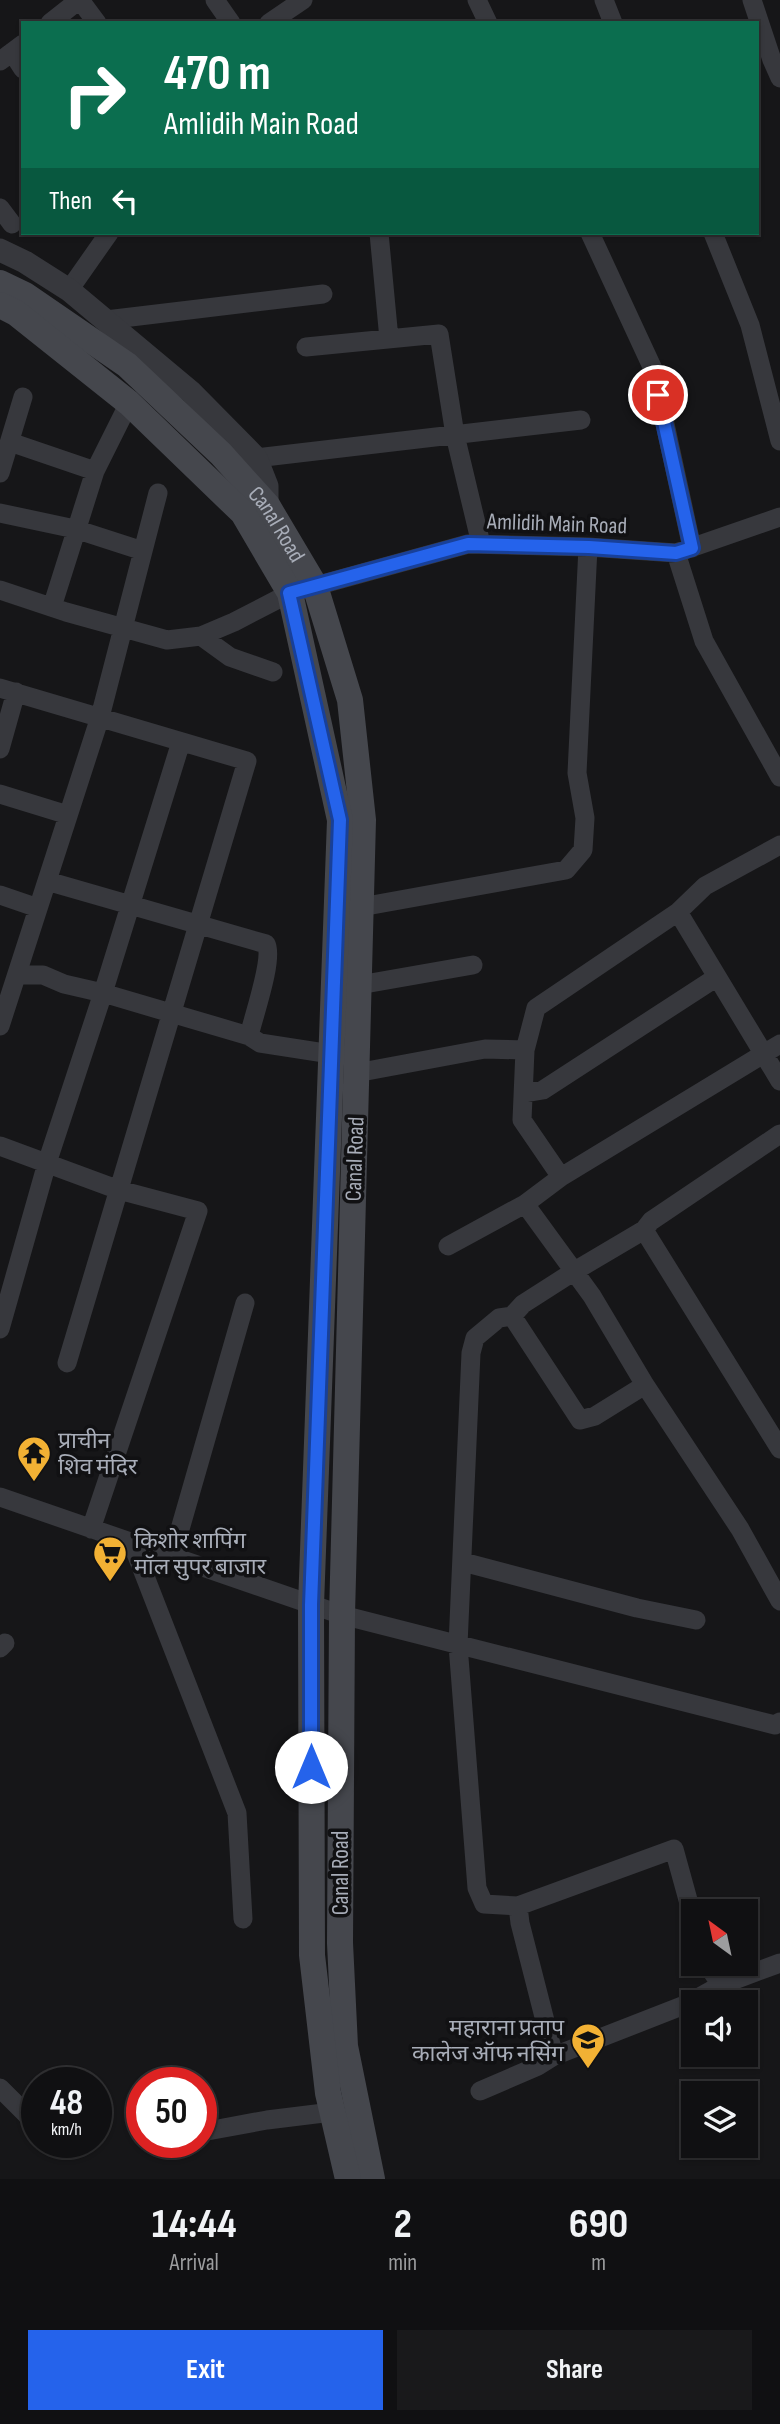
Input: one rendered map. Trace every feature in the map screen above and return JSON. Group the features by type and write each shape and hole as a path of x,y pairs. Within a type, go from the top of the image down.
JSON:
{"main road":[{"name":"Canal Road","path":"0,283 25,295 127,365 221,454 267,505 315,586 350,700 363,820 342,1615 340,1943 345,2046 372,2179"},
{"name":"Canal Road","path":"0,305 16,313 129,403 243,513 289,593 340,820 311,1605 312,1955 328,2093 348,2179"}],"street":[{"path":"53,21 80,0 96,21"},
{"path":"215,0 231,21"},
{"path":"272,21 303,0"},
{"path":"477,0 487,21"},
{"path":"604,0 612,21"},
{"path":"752,0 780,78"},
{"path":"0,208 12,224"},
{"path":"69,290 108,235"},
{"path":"379,235 389,339"},
{"path":"591,235 653,369 684,551 704,641 780,777"},
{"path":"714,235 750,325 780,441"},
{"path":"0,250 25,261 69,290 181,383 256,458 267,486 267,505"},
{"path":"106,320 323,293"},
{"path":"306,347 439,334 454,435 481,544"},
{"path":"0,473 23,397"},
{"path":"52,607 75,529 96,471 129,403"},
{"path":"256,458 581,420"},
{"path":"10,442 96,471"},
{"path":"0,1026 100,717 158,493"},
{"path":"0,513 75,529 143,551"},
{"name":"Amlidih Main Road","path":"0,590 167,640 201,636 289,593 468,544 684,551 780,517"},
{"path":"360,907 566,870 583,850 585,818 578,773 589,547"},
{"path":"201,636 230,657 273,672"},
{"path":"0,748 8,690 247,761 67,1363"},
{"path":"0,1329 47,1163 181,741"},
{"path":"0,794 68,815"},
{"path":"561,1177 522,1120 525,1050 536,1009 678,912 705,886 780,845"},
{"path":"47,881 265,944 269,949 267,965 249,1036"},
{"path":"0,895 38,908"},
{"path":"678,912 717,977 771,1048 780,1081"},
{"path":"359,985 473,965"},
{"path":"17,975 43,975 64,984 249,1036 260,1043 331,1054"},
{"path":"525,1093 543,1090 717,977"},
{"path":"448,1246 525,1204 561,1177 771,1048"},
{"path":"356,1073 485,1049 525,1050"},
{"path":"688,1899 674,1849 519,1906 484,1903 477,1888 458,1645 471,1353 475,1339 499,1318 512,1316 523,1304 644,1230 651,1221 780,1135"},
{"path":"0,1146 119,1189 198,1211 91,1529"},
{"path":"525,1204 592,1296 645,1385 740,1529 780,1601"},
{"path":"644,1230 780,1448"},
{"path":"172,1557 245,1303"},
{"path":"512,1316 580,1420 595,1416 645,1385"},
{"path":"0,1497 342,1615 775,1725 780,1722"},
{"path":"132,1543 237,1813 243,1919"},
{"path":"463,1562 637,1608 696,1620"},
{"path":"519,1906 520,1923 554,2056"},
{"path":"480,2091 538,2066 554,2056 687,2004 721,1985 780,1963"},
{"path":"715,1976 721,1985"},
{"path":"0,2088 21,2109"},
{"path":"217,2129 332,2112"}],"place":[{"name":"प्राचीन शिव मंदिर","path":"34,1483"},
{"name":"किशोर शापिंग मॉल सुपर बाजार","path":"110,1583"},
{"name":"महाराना प्रताप कालेज ऑफ नसिंग","path":"588,2070"}],"route":[{"path":"311,1767 311,1605 340,820 289,593 468,544 589,547 676,553 692,548 658,395"}]}
